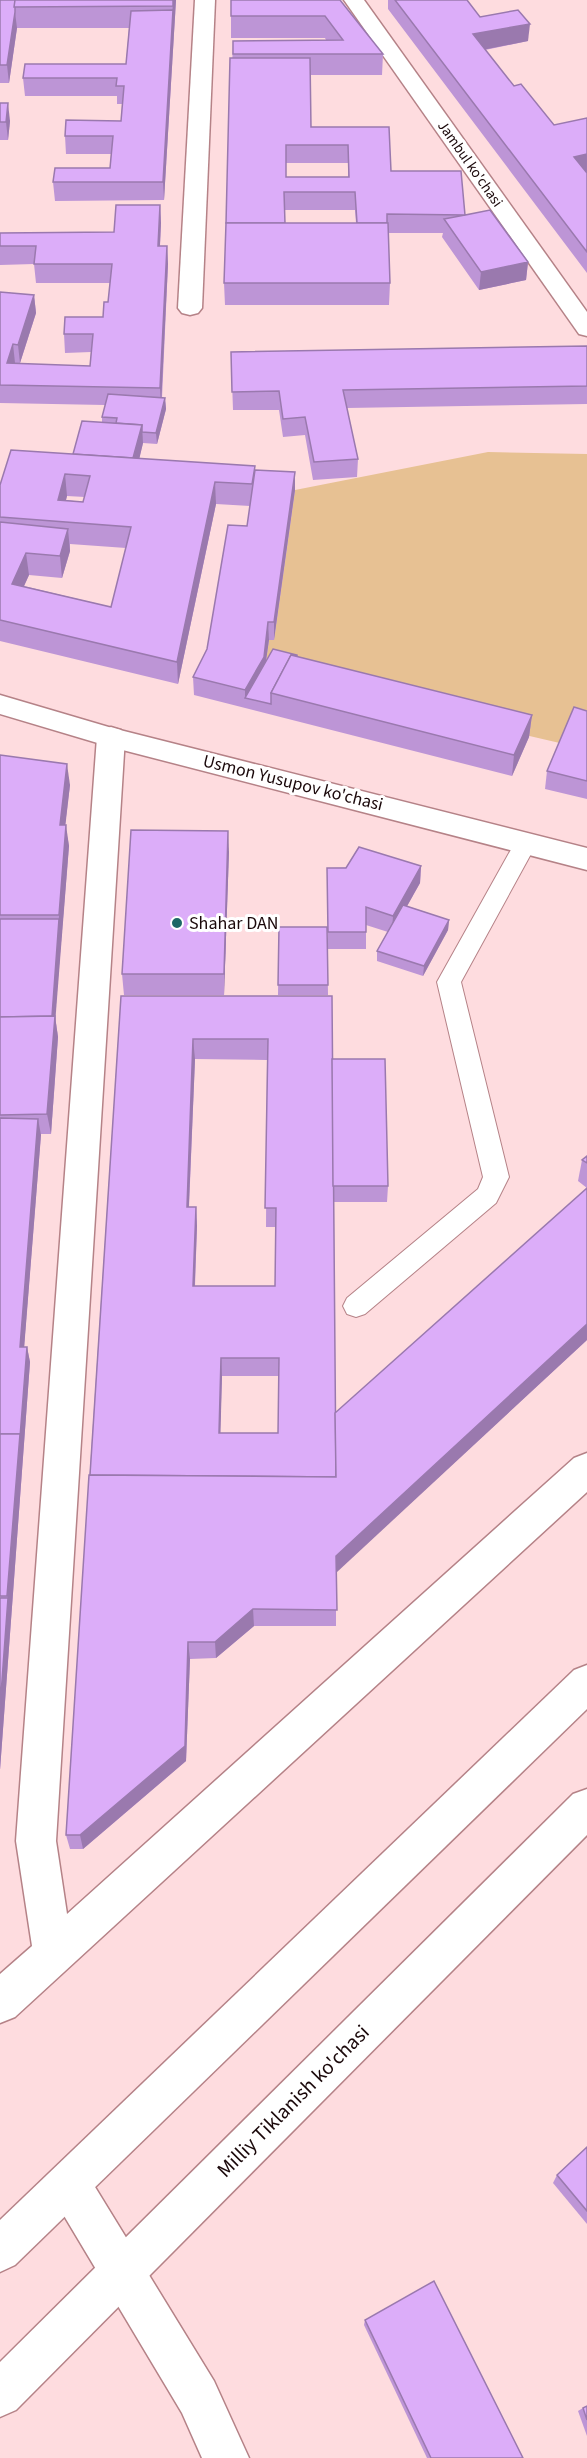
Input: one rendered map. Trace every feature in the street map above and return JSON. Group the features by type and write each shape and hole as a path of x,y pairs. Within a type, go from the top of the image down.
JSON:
{"street":[{"path":"190,308 205,0"},
{"name":"Jambul ko'chasi","path":"354,0 587,329"},
{"name":"Usmon Yusupov ko'chasi","path":"0,704 111,737 587,859"},
{"path":"53,1954 36,1840 111,737"},
{"path":"0,2001 587,1469"},
{"path":"0,2250 587,1683"},
{"name":"Milliy Tiklanish ko'chasi","path":"0,2394 587,1808"},
{"path":"69,2184 198,2397 226,2458"}],"lane":[{"path":"356,1306 486,1196 496,1178 449,982 526,843"}],"shaded area":[{"path":"488,452 587,454 587,729 564,744 264,675 269,640 274,640 295,490"}],"building":[{"path":"0,0 15,0 7,65 0,65"},
{"path":"15,0 173,0 173,6 14,7"},
{"path":"231,0 340,0 383,54 233,54 233,41 343,40 325,16 231,16"},
{"path":"395,0 467,0 480,17 518,10 530,24 473,34 514,86 521,84 554,125 587,118 587,154 574,157 587,173 587,252"},
{"path":"173,10 163,182 53,182 55,168 110,168 113,136 65,136 66,120 121,121 124,86 116,86 117,78 23,78 25,64 126,64 131,11"},
{"path":"230,58 310,58 311,127 389,127 391,171 461,171 465,215 387,214 387,223 357,223 355,192 284,192 285,223 226,223","holes":["286,145 348,145 349,177 286,177"]},
{"path":"0,103 8,103 6,122 0,122"},
{"path":"116,205 160,205 158,246 167,246 160,388 0,385 0,292 34,295 18,345 13,344 7,363 90,366 93,334 64,334 65,317 103,317 104,302 108,302 112,264 34,264 36,246 0,246 0,233 114,232"},
{"path":"490,210 528,262 481,272 444,219"},
{"path":"226,223 388,223 390,283 224,283"},
{"path":"587,346 587,386 343,390 358,459 314,462 305,417 283,419 279,391 232,392 231,352"},
{"path":"108,394 165,398 156,433 142,432 142,425 116,423 117,418 102,417"},
{"path":"82,421 142,425 133,458 73,454"},
{"path":"11,450 255,466 252,484 215,482 177,662 0,620 0,522 68,529 60,556 26,553 12,584 111,607 131,527 0,517 0,485","holes":["65,474 90,476 83,502 58,500"]},
{"path":"255,470 295,472 274,622 268,622 264,657 245,690 193,677 207,649 228,525 247,526"},
{"path":"273,649 297,656 291,655 271,693 271,704 245,698"},
{"path":"291,655 532,715 514,755 271,693"},
{"path":"574,707 587,711 587,781 547,771"},
{"path":"0,755 67,764 60,825 66,825 59,915 0,915"},
{"name":"Shahar DAN","path":"131,830 228,831 224,974 122,974"},
{"path":"359,847 421,866 393,916 366,907 366,932 328,932 327,868 346,868"},
{"path":"403,905 449,920 424,966 377,951"},
{"path":"0,919 59,919 52,1016 0,1017"},
{"path":"279,927 327,927 328,985 278,985"},
{"path":"121,996 332,996 336,1477 90,1475","holes":["193,1039 268,1039 265,1208 276,1208 275,1286 193,1286 196,1207 187,1207","221,1358 279,1358 278,1433 219,1433"]},
{"path":"55,1016 47,1114 0,1115 0,1017"},
{"path":"332,1059 385,1059 388,1186 333,1186"},
{"path":"0,1118 38,1119 20,1347 27,1347 20,1437 20,1434 0,1434"},
{"path":"587,1188 587,1324 336,1556 337,1610 253,1609 215,1642 188,1642 185,1746 80,1835 66,1835 89,1475 336,1477 335,1413"},
{"path":"0,1434 20,1434 7,1596 0,1596"},
{"path":"0,1598 8,1598 0,1708"},
{"path":"587,2147 587,2211 557,2175"},
{"path":"434,2281 523,2458 431,2458 365,2320"},
{"path":"587,2406 587,2420 583,2408"}],"place":[{"name":"Shahar DAN","path":"177,923"}]}
